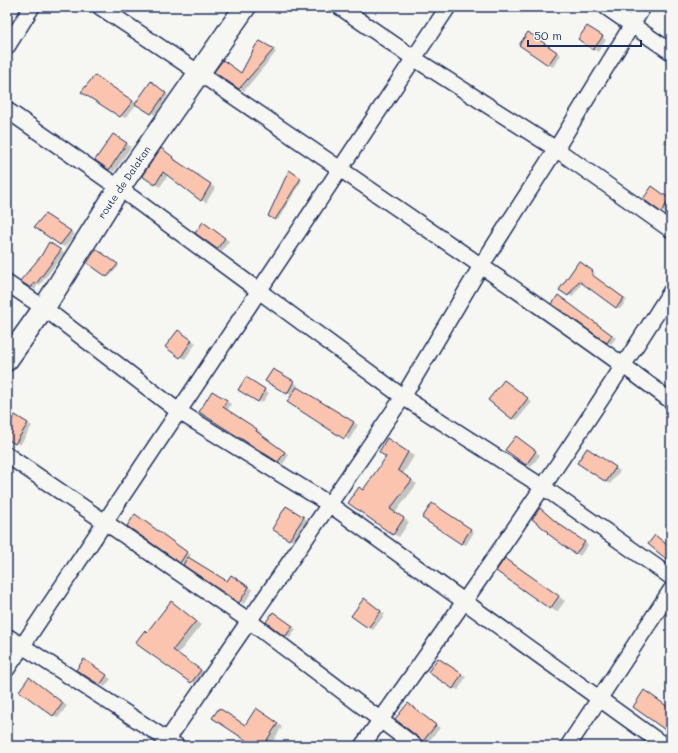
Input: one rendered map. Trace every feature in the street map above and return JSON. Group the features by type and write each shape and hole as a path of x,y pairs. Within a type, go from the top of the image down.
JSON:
{"street":[{"path":"7,47 32,7"},
{"path":"100,7 200,72 341,169 624,365 671,401"},
{"name":"route de Dalakan","path":"7,360 44,308 119,188 245,7"},
{"path":"340,7 415,59 556,150 671,230"},
{"path":"7,670 22,645 257,292 415,59 448,7"},
{"path":"606,7 671,52"},
{"path":"7,636 169,744 248,620 403,397 481,266 556,150 643,7"},
{"path":"7,110 119,188 257,292 403,397 543,487 671,577"},
{"path":"7,283 44,308 178,411 329,504 665,746"},
{"path":"362,746 465,602 624,365 671,291"},
{"path":"7,455 248,620 415,746"},
{"path":"568,746 600,700 671,590"}],"building":[{"path":"587,26 603,36 593,50 578,39"},
{"path":"528,32 557,52 548,65 519,45"},
{"path":"260,41 274,49 239,89 214,72 223,60 241,73 256,45"},
{"path":"95,75 133,101 120,117 81,92"},
{"path":"151,81 166,93 151,114 135,104"},
{"path":"113,134 127,143 109,170 95,160"},
{"path":"161,148 173,157 172,158 211,184 201,201 163,172 155,185 142,176"},
{"path":"289,170 301,178 275,220 268,216"},
{"path":"652,186 670,199 661,212 643,199"},
{"path":"45,214 71,231 60,245 34,227"},
{"path":"203,222 225,238 217,249 195,233"},
{"path":"49,242 61,250 36,284 34,283 31,288 20,281 41,256"},
{"path":"96,249 118,264 107,277 87,263"},
{"path":"579,261 593,271 591,274 624,298 616,308 579,281 568,296 559,290"},
{"path":"558,295 612,335 607,343 552,304"},
{"path":"178,330 192,340 180,358 165,347"},
{"path":"273,369 294,381 287,394 265,381"},
{"path":"246,377 265,389 258,402 238,390"},
{"path":"504,380 528,398 512,419 488,400"},
{"path":"297,387 354,422 344,439 287,402"},
{"path":"212,391 227,400 223,407 257,429 256,431 285,452 278,462 199,412"},
{"path":"15,415 28,423 15,444 7,439 7,427"},
{"path":"516,436 536,451 526,465 505,450"},
{"path":"387,438 408,452 398,470 412,480 390,509 404,518 393,535 348,503 359,487 363,490 386,457 379,452"},
{"path":"587,448 616,467 606,482 577,463"},
{"path":"432,503 471,529 461,544 422,518"},
{"path":"286,506 304,517 289,540 272,529"},
{"path":"540,508 556,522 585,542 575,554 547,533 548,532 532,519"},
{"path":"135,514 187,552 180,563 127,526"},
{"path":"655,535 671,548 671,563 648,544"},
{"path":"188,557 227,581 231,575 249,587 239,603 183,565"},
{"path":"505,558 559,596 550,609 496,571"},
{"path":"364,598 381,611 368,628 351,616"},
{"path":"171,601 196,621 173,650 201,670 191,683 135,643 145,630 147,632"},
{"path":"273,612 293,626 285,637 266,622"},
{"path":"438,658 462,674 453,689 428,672"},
{"path":"84,659 107,675 100,685 76,670"},
{"path":"29,677 63,703 53,716 19,691"},
{"path":"644,690 671,709 671,734 633,707"},
{"path":"408,703 436,725 423,741 395,719"},
{"path":"219,708 245,725 256,708 278,723 263,746 244,746 247,741 212,718"}]}
